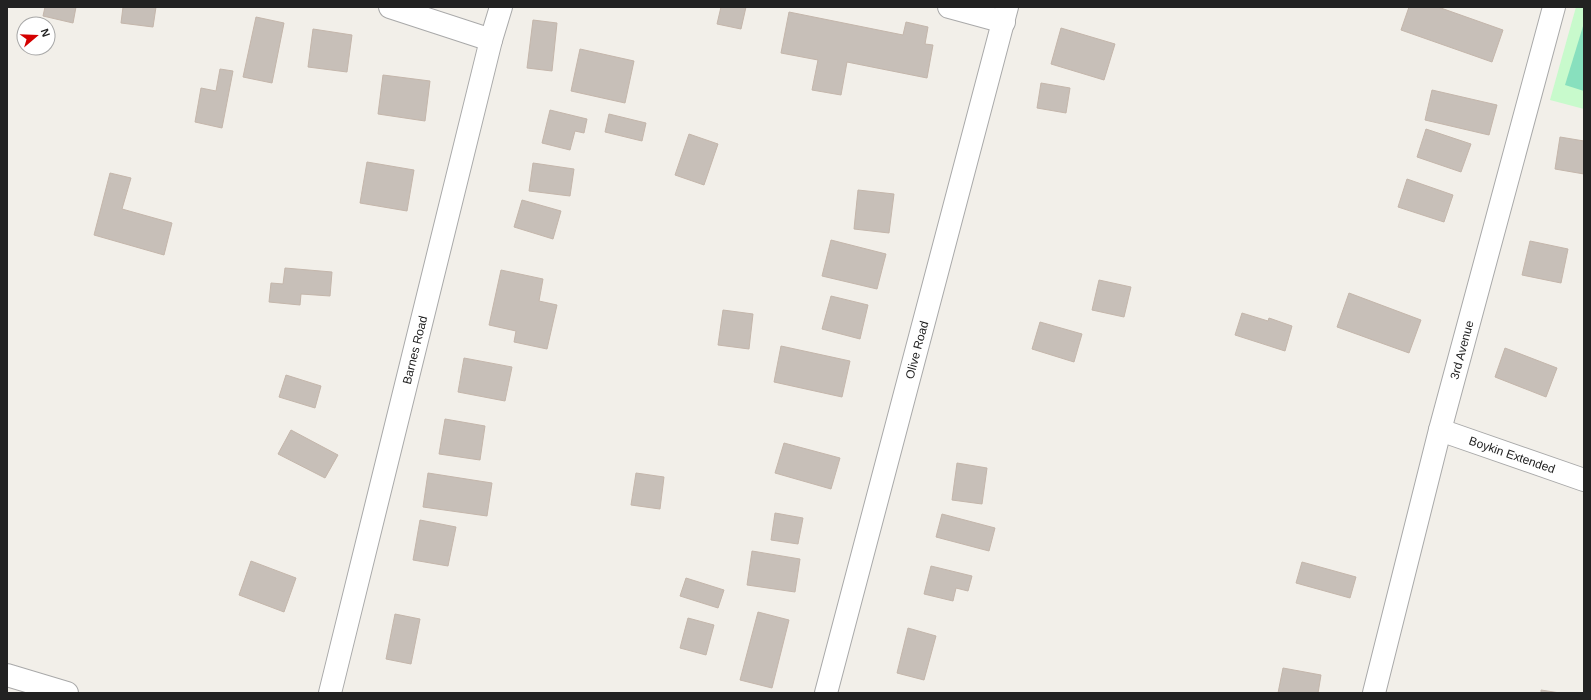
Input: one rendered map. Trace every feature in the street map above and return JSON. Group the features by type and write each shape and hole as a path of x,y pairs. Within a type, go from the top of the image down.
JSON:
{"street":[{"path":"390,7 491,40"},
{"name":"Barnes Road","path":"330,693 491,40 501,7"},
{"path":"949,7 1006,14"},
{"name":"3rd Avenue","path":"1374,693 1440,430 1554,7"},
{"name":"Olive Road","path":"826,693 1006,14"},
{"name":"Boykin Extended","path":"1440,430 1584,480"},
{"path":"7,675 67,693"}],"green space":[{"path":"1576,7 1584,7 1584,109 1550,100"},
{"path":"1584,23 1584,91 1565,85"}],"building":[{"path":"45,7 76,7 73,23 56,19 56,16 43,16"},
{"path":"123,7 156,7 153,27 121,23"},
{"path":"721,7 746,7 741,29 717,24"},
{"path":"1409,7 1438,7 1503,30 1492,62 1401,30"},
{"path":"789,12 903,35 906,22 928,27 925,44 933,45 927,78 847,62 841,95 812,90 818,60 781,53"},
{"path":"256,17 284,23 272,83 243,77"},
{"path":"533,20 557,23 552,71 527,68"},
{"path":"1061,28 1115,44 1104,80 1051,64"},
{"path":"313,29 352,35 347,72 308,67"},
{"path":"580,49 634,61 625,103 571,91"},
{"path":"220,69 233,71 222,128 195,122 201,88 216,91"},
{"path":"383,75 430,81 425,121 378,114"},
{"path":"1041,83 1070,88 1066,113 1037,108"},
{"path":"1432,90 1497,105 1489,135 1425,120"},
{"path":"550,110 587,119 584,133 575,131 570,150 542,143"},
{"path":"609,114 646,123 642,141 605,132"},
{"path":"1426,129 1471,144 1461,172 1417,157"},
{"path":"689,134 718,144 704,185 675,175"},
{"path":"1560,137 1584,141 1584,174 1555,169"},
{"path":"367,162 414,170 407,211 360,203"},
{"path":"533,163 574,169 570,196 529,191"},
{"path":"110,173 131,178 122,209 172,223 164,255 94,235"},
{"path":"1407,179 1453,195 1444,222 1398,207"},
{"path":"858,190 894,194 889,233 854,229"},
{"path":"522,200 561,211 553,239 514,227"},
{"path":"831,240 886,254 877,289 822,276"},
{"path":"1530,241 1568,249 1561,283 1522,275"},
{"path":"285,268 332,272 330,296 301,294 300,305 269,302 271,283 283,284"},
{"path":"501,270 543,279 539,301 557,305 547,349 514,342 516,331 489,325"},
{"path":"1099,280 1131,287 1124,317 1092,310"},
{"path":"1349,293 1421,320 1409,353 1337,327"},
{"path":"831,296 868,305 860,339 822,329"},
{"path":"723,310 753,314 749,349 718,345"},
{"path":"1242,313 1268,321 1269,318 1292,326 1285,351 1235,335"},
{"path":"1040,322 1082,334 1074,362 1032,349"},
{"path":"781,346 850,361 842,397 774,382"},
{"path":"1505,348 1557,368 1546,397 1495,377"},
{"path":"464,358 512,367 505,401 458,392"},
{"path":"286,375 321,386 315,408 279,397"},
{"path":"445,419 485,426 480,460 439,454"},
{"path":"291,430 338,455 325,478 278,454"},
{"path":"784,443 840,458 831,489 775,473"},
{"path":"957,463 987,468 982,504 952,500"},
{"path":"428,473 492,483 487,516 423,507"},
{"path":"636,473 664,477 660,509 631,505"},
{"path":"775,513 803,518 798,544 771,540"},
{"path":"942,514 995,528 989,551 936,537"},
{"path":"420,520 456,527 448,566 413,560"},
{"path":"752,551 800,559 795,592 747,585"},
{"path":"251,561 296,578 284,612 239,595"},
{"path":"1302,562 1356,577 1350,598 1296,583"},
{"path":"931,566 972,576 968,591 956,588 953,601 924,594"},
{"path":"686,578 724,590 718,608 680,596"},
{"path":"758,612 789,620 772,688 740,680"},
{"path":"395,614 420,619 411,664 386,659"},
{"path":"688,618 714,625 706,655 680,648"},
{"path":"908,628 936,636 924,680 897,673"},
{"path":"1283,668 1321,675 1318,693 1278,693"},
{"path":"1541,690 1560,693 1541,693"}]}
